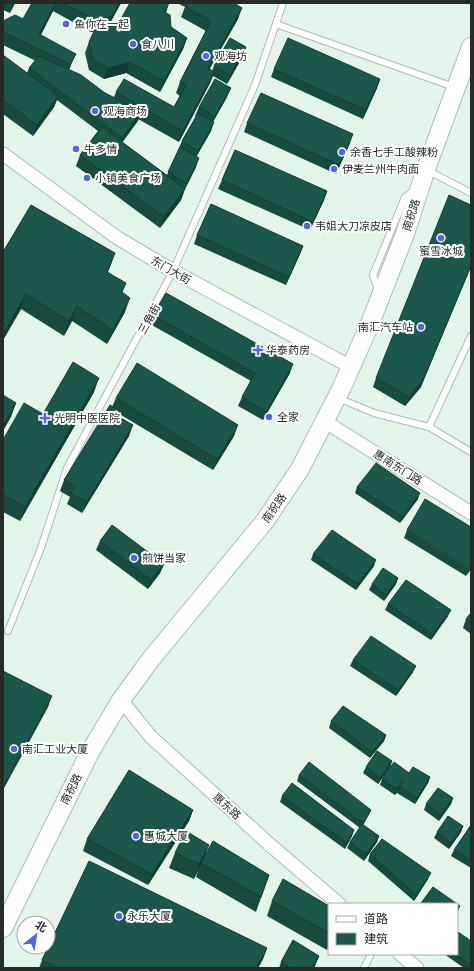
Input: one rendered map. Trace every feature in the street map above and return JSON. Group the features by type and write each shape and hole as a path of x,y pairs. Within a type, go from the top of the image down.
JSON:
{"main road":[{"name":"南祝路","path":"3,928 90,752 121,700 151,659 265,520 300,469 337,398 351,367 405,234 471,47"}],"street":[{"name":"东门大街","path":"3,154 116,237 173,271 351,367"},
{"name":"惠南东门路","path":"324,421 471,512"},
{"name":"惠东路","path":"121,700 151,737 269,844 338,903"},
{"path":"401,955 417,968"}],"lane":[{"name":"三角街","path":"8,631 41,548 67,468 173,271 250,98 283,3"},
{"path":"276,24 456,88"},
{"path":"424,177 471,193"},
{"path":"428,427 471,336"},
{"path":"337,398 374,413 428,427 471,452"},
{"path":"364,968 370,955"}],"building":[{"path":"32,3 56,3 39,34 76,54 70,64 3,32 3,21 15,15 23,19"},
{"path":"63,3 119,3 112,16 95,20"},
{"name":"食八川","path":"130,3 169,3 164,12 170,15 171,27 187,38 164,81 130,62 108,68 93,59 89,42 95,29 118,24"},
{"name":"观海坊","path":"187,3 234,3 242,8 208,68 214,72 183,131 116,92 124,79 174,107 186,85 180,82 211,21 185,6"},
{"path":"230,38 246,47 230,75 214,66"},
{"path":"288,38 380,79 366,110 274,69"},
{"path":"3,55 58,96 37,125 3,100"},
{"name":"观海商场","path":"39,56 81,75 105,93 141,112 122,138 29,68"},
{"path":"215,79 231,88 215,116 199,107"},
{"path":"261,93 353,134 339,165 247,123"},
{"path":"198,113 214,122 198,151 182,141"},
{"path":"102,127 185,189 164,217 80,155"},
{"path":"180,147 199,158 187,184 168,172"},
{"path":"235,150 327,191 313,222 222,180"},
{"name":"南汇汽车站","path":"449,195 471,205 471,266 424,378 409,397 376,378"},
{"path":"211,204 303,246 289,277 197,235"},
{"path":"31,205 115,253 107,272 126,283 122,292 130,298 113,330 77,306 69,321 26,294 4,333 3,332 3,252"},
{"path":"166,293 293,364 266,412 242,397 255,373 153,315"},
{"path":"73,362 99,378 25,507 3,494 3,440 24,403 43,414"},
{"path":"137,363 238,425 217,459 116,398"},
{"path":"3,395 16,403 3,426"},
{"path":"110,405 122,413 119,417 133,425 87,502 71,493 75,487 64,480"},
{"path":"376,463 420,493 403,517 357,487"},
{"path":"425,499 471,527 470,568 407,530"},
{"path":"112,525 164,564 151,580 100,541"},
{"path":"332,530 376,560 358,584 313,554"},
{"path":"383,568 398,578 386,595 372,584"},
{"path":"406,580 451,610 433,634 388,604"},
{"path":"471,613 471,623 466,619"},
{"path":"371,636 416,666 398,690 353,660"},
{"name":"南汇工业大厦","path":"3,671 52,696 3,787"},
{"path":"343,706 386,735 372,752 331,721"},
{"path":"377,751 392,761 380,778 366,767"},
{"path":"309,762 371,810 363,823 299,775"},
{"path":"394,762 409,773 413,767 430,777 417,798 400,787 403,780 397,789 382,779"},
{"name":"惠城大厦","path":"129,770 193,810 152,874 87,839"},
{"path":"292,783 354,830 347,843 282,796"},
{"path":"438,788 453,798 441,815 426,804"},
{"path":"448,816 463,826 451,843 437,832"},
{"path":"362,824 379,836 366,854 350,842"},
{"path":"471,825 471,861 454,850"},
{"path":"186,831 209,845 199,864 175,853"},
{"path":"382,839 431,873 416,895 370,854"},
{"path":"213,841 269,875 261,897 201,863"},
{"name":"永乐大厦","path":"89,861 267,948 256,968 57,968 42,960 44,955 56,955 56,931"},
{"path":"283,879 328,905 328,932 272,901"},
{"path":"433,887 456,903 421,903"},
{"path":"458,932 471,941 471,965 456,955 458,955"},
{"path":"293,940 319,956 312,968 291,968 281,962"}],"place":[{"name":"鱼你在一起","path":"66,24"},
{"name":"食八川","path":"133,44"},
{"name":"观海坊","path":"206,56"},
{"name":"观海商场","path":"95,111"},
{"name":"牛多情","path":"76,149"},
{"name":"余香七手工酸辣粉","path":"342,152"},
{"name":"伊麦兰州牛肉面","path":"334,169"},
{"name":"小镇美食广场","path":"87,178"},
{"name":"韦姐大刀凉皮店","path":"307,226"},
{"name":"蜜雪冰城","path":"441,238"},
{"name":"南汇汽车站","path":"421,327"},
{"name":"华泰药房","path":"258,350"},
{"name":"全家","path":"269,417"},
{"name":"光明中医医院","path":"45,418"},
{"name":"煎饼当家","path":"134,558"},
{"name":"南汇工业大厦","path":"14,749"},
{"name":"惠城大厦","path":"136,836"},
{"name":"永乐大厦","path":"119,916"}]}
